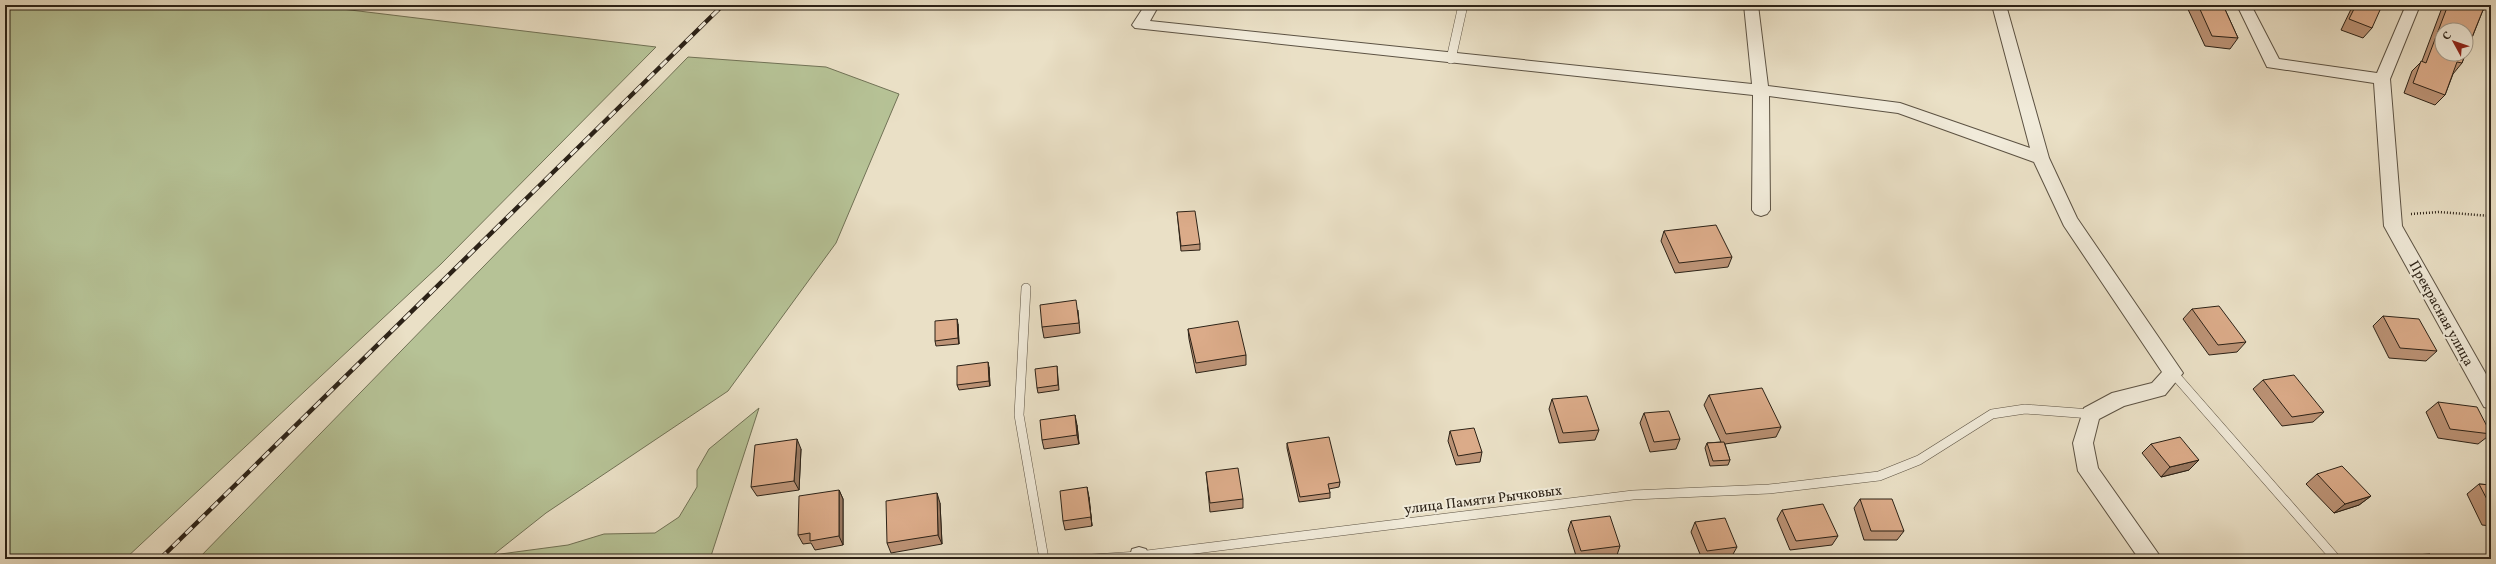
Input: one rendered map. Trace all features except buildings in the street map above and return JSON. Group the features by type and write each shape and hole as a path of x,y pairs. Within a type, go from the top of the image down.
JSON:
{"street":[{"path":"1152,5 1140,25 1451,59 1761,90 1900,108 2041,158"},
{"path":"1751,5 1761,90 1761,210"},
{"path":"1999,5 2003,26 2041,158 2070,221 2173,372 2158,389 2119,399 2091,414 2083,443 2088,471 2151,559"},
{"path":"2244,5 2273,63 2382,79"},
{"path":"2393,226 2382,79 2413,5"},
{"name":"Прекрасная улица","path":"2393,226 2491,400"}],"lane":[{"path":"1451,59 1463,5"},
{"path":"1026,288 1019,415 1044,559"},
{"path":"2173,372 2336,559"},
{"name":"улица Памяти Рычковых","path":"1092,559 1140,557 1633,495 1770,489 1879,476 1920,460 1992,414 2025,409 2091,414"}],"path":[{"path":"2393,226 2405,215 2416,212 2491,216"}],"green space":[{"path":"5,5 309,5 656,47 441,264 125,559 5,559"},
{"path":"688,57 826,67 899,94 836,243 728,391 546,513 493,555 568,545 604,534 655,533 679,517 697,487 697,470 709,449 759,408 710,559 198,559"}],"railway":[{"path":"160,559 723,5"}]}
